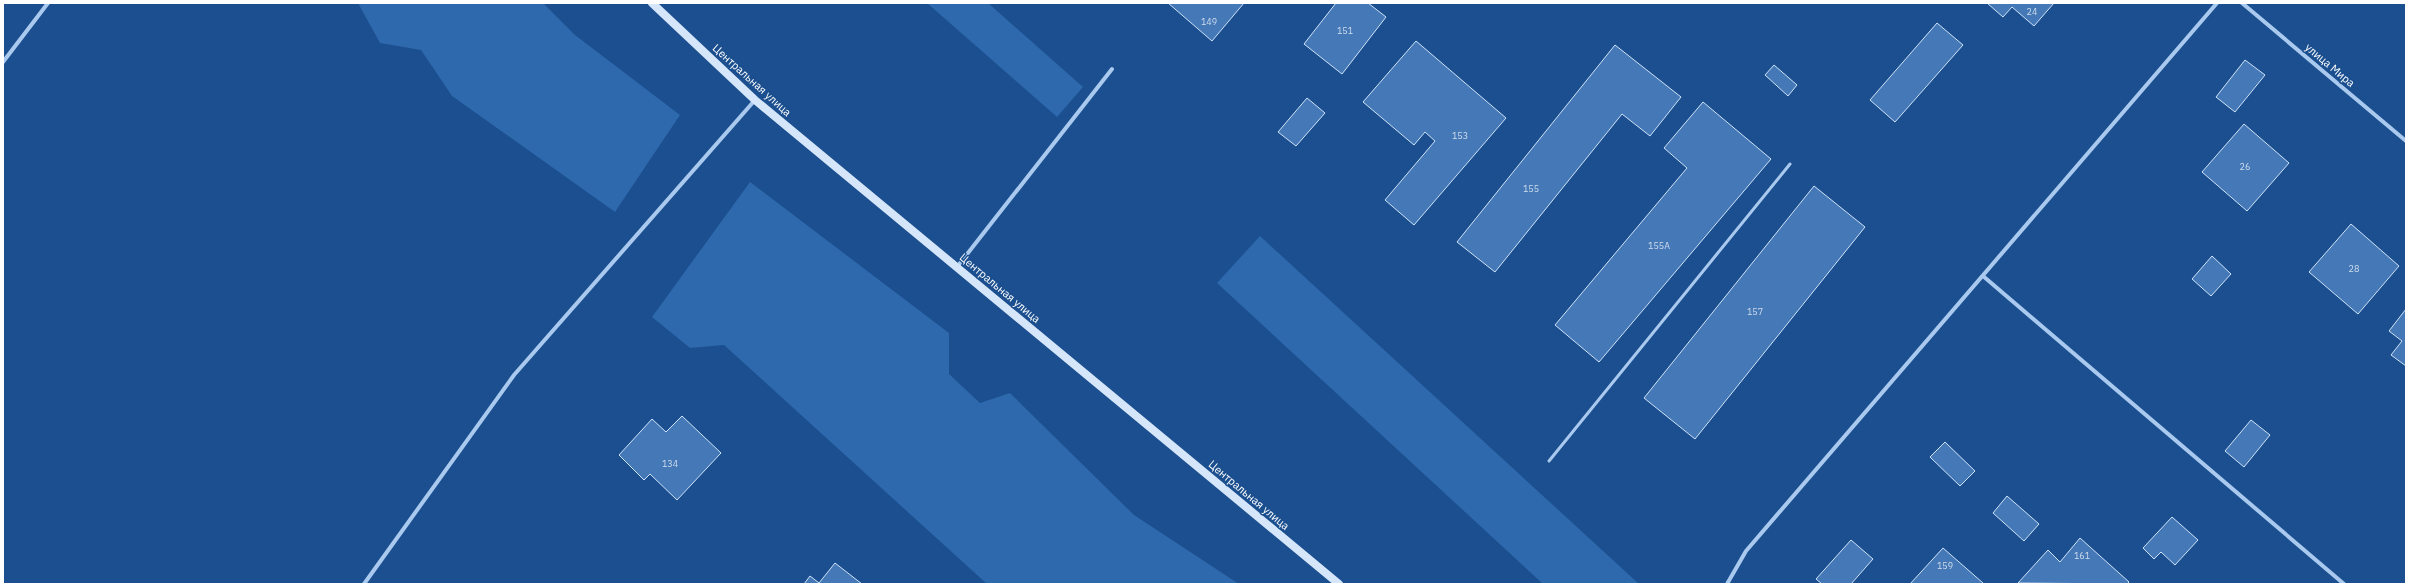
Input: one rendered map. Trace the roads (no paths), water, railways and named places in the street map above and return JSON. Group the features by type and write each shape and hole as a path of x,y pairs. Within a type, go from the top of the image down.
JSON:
{"street":[{"path":"3,62 48,3"},
{"name":"Центральная улица","path":"652,3 756,100 1340,584"},
{"path":"1727,584 1746,550 2217,3"},
{"name":"улица Мира","path":"2242,3 2406,141"},
{"path":"957,267 1112,69"},
{"path":"364,584 514,375 756,100"},
{"path":"1983,276 2344,584"}],"lane":[{"path":"1549,461 1790,164"}]}
